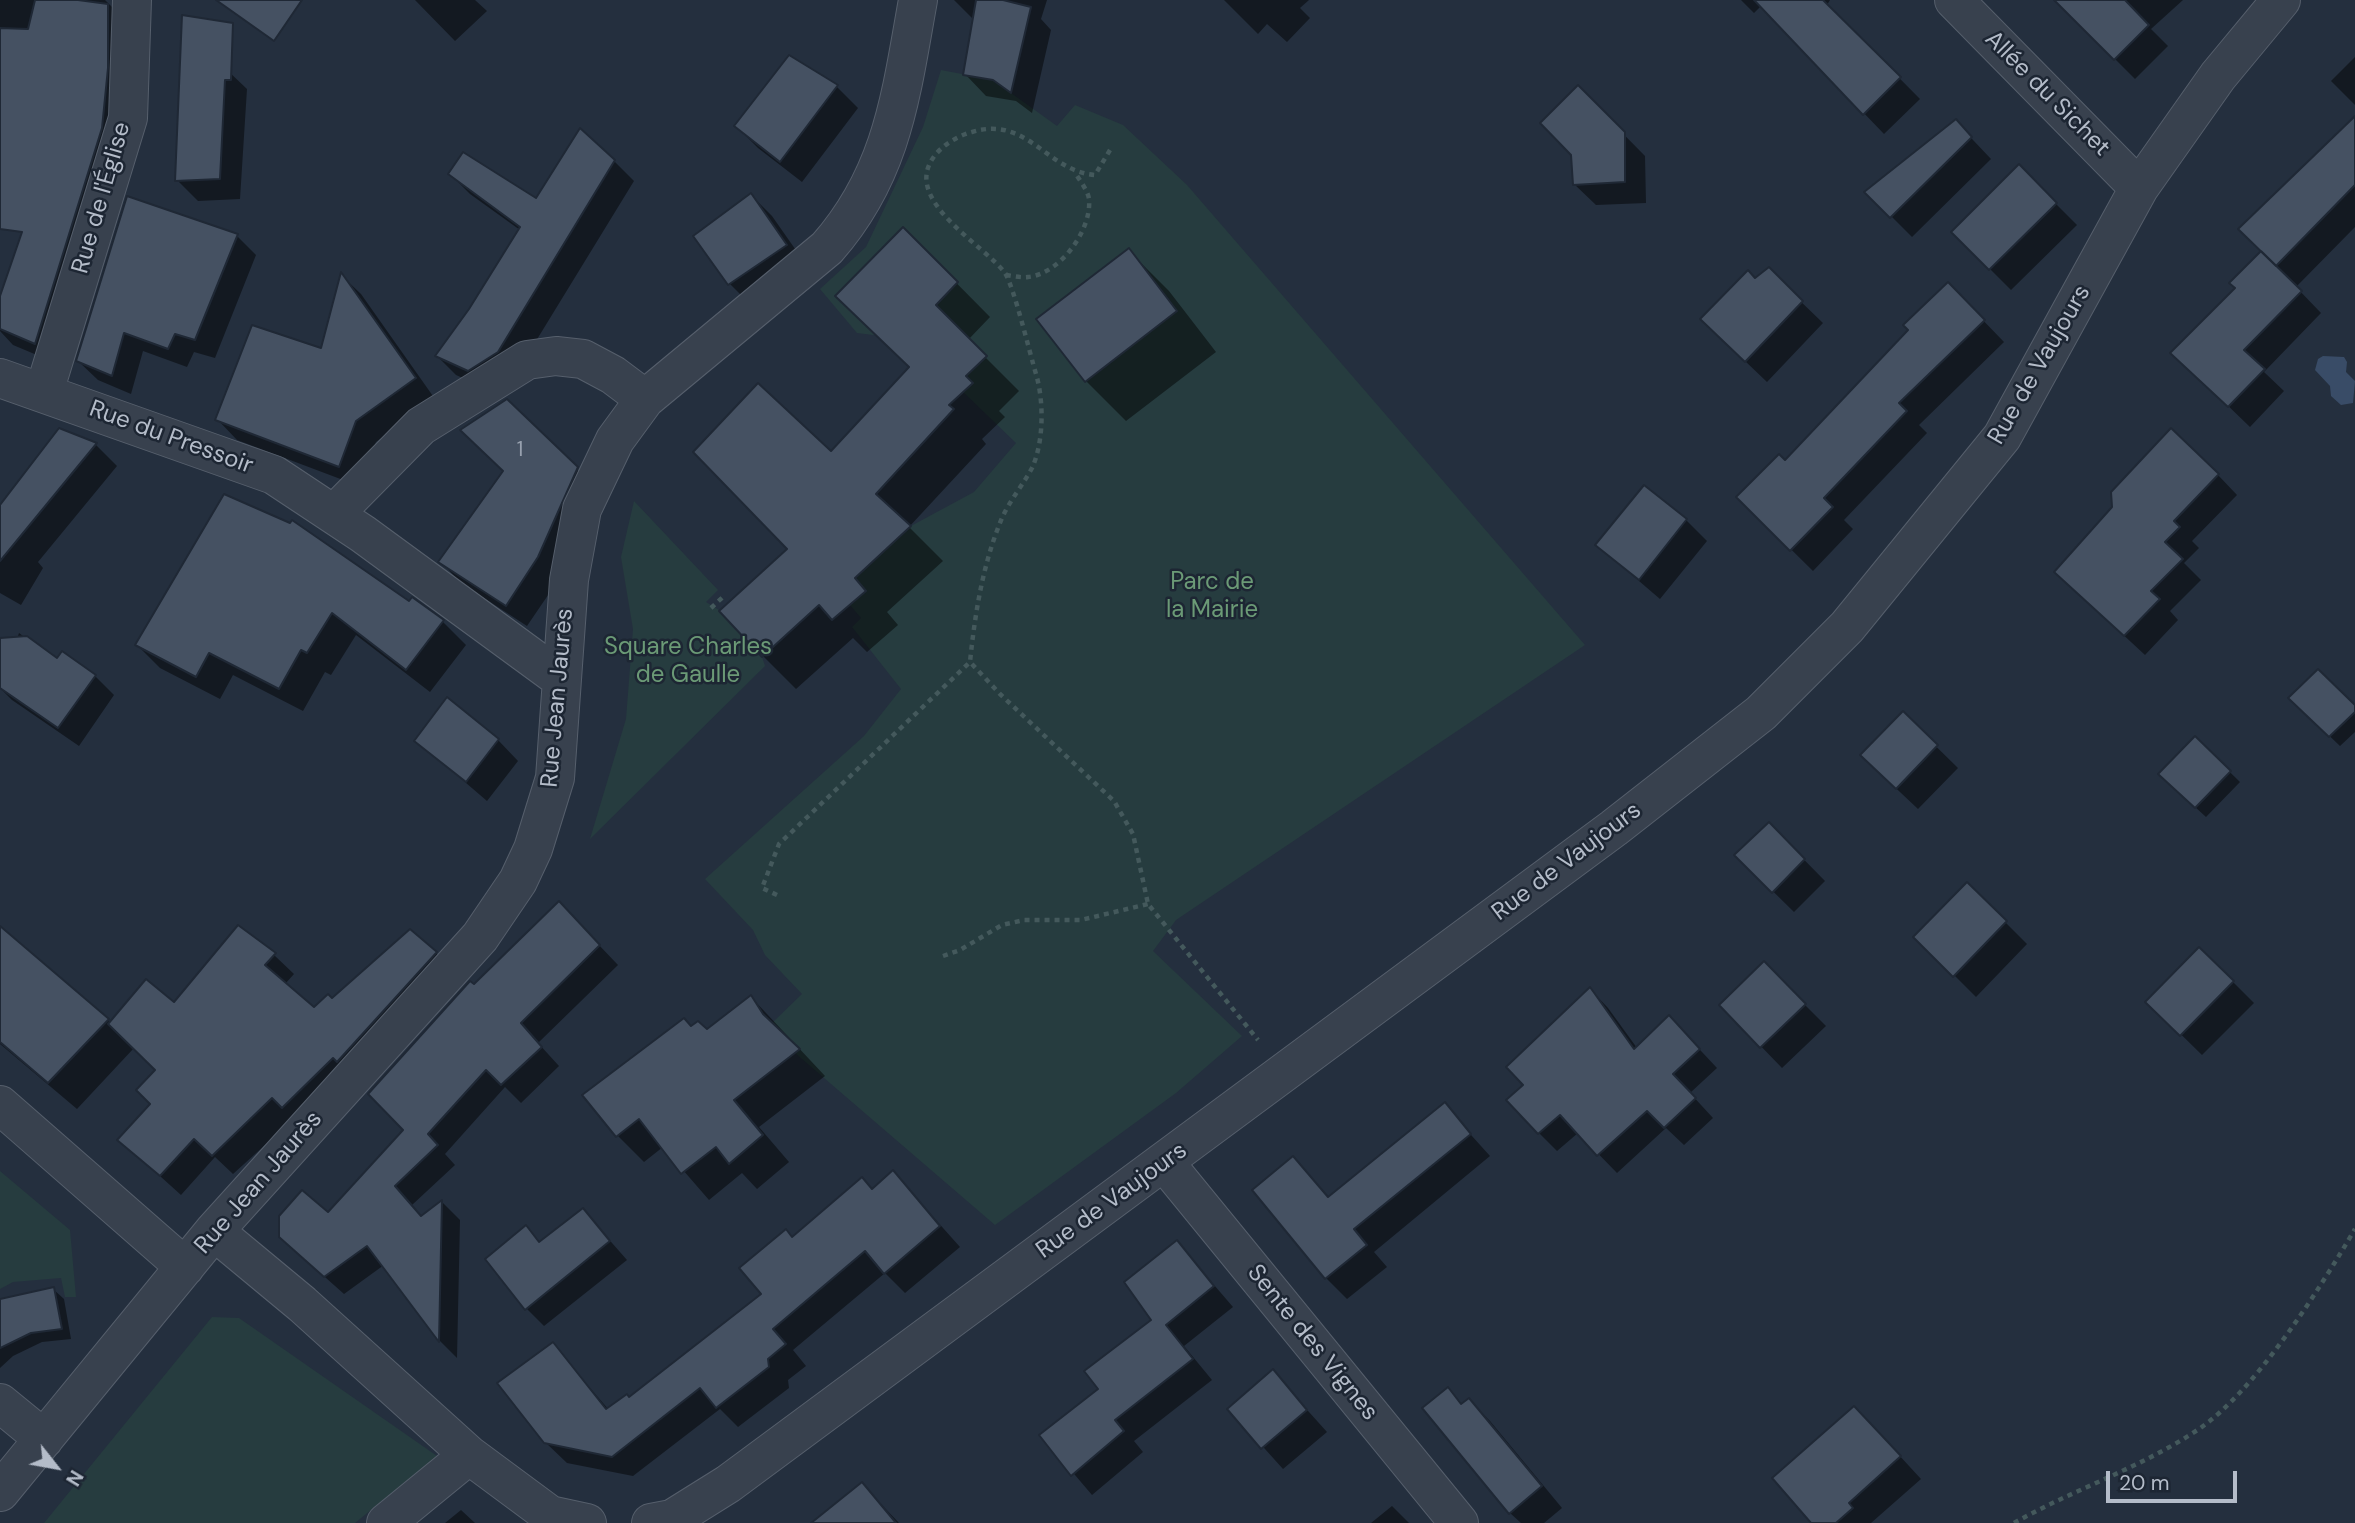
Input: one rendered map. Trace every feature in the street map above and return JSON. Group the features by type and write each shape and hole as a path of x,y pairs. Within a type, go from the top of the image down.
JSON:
{"street":[{"name":"Rue de l'Église","path":"44,392 128,118 132,0"},
{"name":"Rue Jean Jaurès","path":"0,1492 214,1231 480,937 518,881 533,849 555,778 569,580 583,509 614,440 645,399 827,248 852,220 889,143 918,0"},
{"name":"Allée du Sichet","path":"1954,0 2140,188"},
{"name":"Rue de Vaujours","path":"651,1523 672,1519 728,1484 1614,828 1761,713 1847,627 2002,437 2140,188 2218,76 2281,0"},
{"path":"334,514 421,426 527,360 556,356 583,359 613,375 645,399"},
{"name":"Rue du Pressoir","path":"0,378 274,475 334,514 561,679"},
{"path":"0,1105 185,1268"},
{"name":"Sente des Vignes","path":"1165,1163 1460,1523"},
{"path":"214,1231 302,1304 469,1455 550,1515 587,1523"},
{"path":"0,1403 44,1439"},
{"path":"386,1523 469,1455"}],"path":[{"path":"777,895 762,888 779,844 970,662 975,612 1002,517 1033,465 1041,432 1039,384 1006,275 930,200 926,183 932,159 962,135 984,128 1005,128 1024,136 1076,173 1089,197 1085,223 1075,245 1050,269 1029,278 1006,275"},
{"path":"1076,173 1095,175 1110,150"},
{"path":"711,608 723,596"},
{"path":"970,662 1000,694 1114,801 1133,834 1148,904 1171,936 1285,1073"},
{"path":"943,956 960,950 1002,925 1024,920 1082,920 1148,904"},
{"path":"2014,1523 2167,1449 2201,1428 2248,1382 2273,1351 2355,1229"}],"green space":[{"name":"Parc de la Mairie","path":"941,70 993,80 1057,126 1075,105 1123,125 1187,185 1585,645 1176,920 1153,951 1242,1036 1176,1093 995,1225 795,1053 800,1048 772,1023 802,994 765,955 753,930 705,879 864,736 901,689 852,627 861,618 850,605 855,578 911,526 974,492 1016,443 963,392 898,338 857,333 820,289 866,247 923,127"},
{"name":"Square Charles de Gaulle","path":"634,501 718,590 706,602 719,610 762,657 765,666 590,839 626,719 633,629 621,557"},
{"path":"0,1171 70,1230 76,1297 65,1297 61,1278 13,1282 0,1289"},
{"path":"212,1317 239,1318 437,1456 355,1523 44,1523"}],"water":[{"path":"2323,356 2344,357 2347,362 2346,372 2355,381 2353,403 2341,405 2331,396 2330,386 2315,370 2318,359"}],"building":[{"path":"35,0 78,0 108,4 108,68 102,128 35,344 0,329 0,296 22,232 0,229 0,28 28,29"},
{"path":"216,0 302,0 274,41"},
{"path":"976,0 1003,0 1031,7 1011,93 993,80 963,75"},
{"path":"1754,0 1823,0 1901,77 1863,115"},
{"path":"2054,0 2125,0 2149,25 2114,60"},
{"path":"182,15 233,23 231,80 225,80 220,179 175,181"},
{"path":"789,55 838,85 780,162 734,126"},
{"path":"1578,85 1625,132 1625,182 1573,185 1571,155 1540,123"},
{"path":"2355,116 2355,185 2276,266 2238,229"},
{"path":"1956,119 1972,137 1890,218 1864,192"},
{"path":"580,128 615,160 498,352 468,371 435,356 469,309 520,227 448,174 463,152 536,198"},
{"path":"2019,164 2057,203 1989,270 1951,232"},
{"path":"751,193 787,245 728,285 693,236"},
{"path":"127,196 238,234 195,340 175,334 168,349 124,333 112,376 76,361"},
{"path":"903,227 958,282 936,305 987,356 966,376 973,383 949,405 954,409 876,494 911,526 855,578 866,591 832,620 819,605 762,657 719,611 787,549 693,452 758,383 831,451 909,367 835,296"},
{"path":"1129,248 1177,311 1085,382 1036,319"},
{"path":"2261,251 2302,291 2244,350 2265,369 2228,407 2170,353 2235,288 2229,283"},
{"path":"1769,267 1803,301 1745,362 1700,319 1748,270 1755,278"},
{"path":"341,272 416,378 356,421 339,467 215,420 252,325 321,348"},
{"path":"1948,282 1985,320 1899,403 1907,411 1824,498 1833,507 1790,551 1736,497 1779,454 1785,460 1908,330 1903,325"},
{"path":"507,399 578,467 538,557 506,606 438,562 503,471 460,430"},
{"path":"59,428 97,443 0,561 0,505"},
{"path":"2171,428 2219,474 2174,521 2180,527 2165,542 2183,559 2151,591 2160,599 2124,636 2054,572 2112,507 2111,492"},
{"path":"1644,485 1687,519 1639,580 1595,545"},
{"path":"224,494 290,523 292,520 409,601 412,597 444,620 406,670 332,613 307,653 301,650 279,689 209,653 196,677 135,645"},
{"path":"27,636 57,658 62,651 96,675 58,728 0,688 0,638"},
{"path":"2318,669 2355,705 2355,712 2329,737 2288,698"},
{"path":"447,697 499,739 466,782 414,741"},
{"path":"1903,711 1938,745 1896,789 1860,755"},
{"path":"2195,736 2231,771 2195,808 2158,774"},
{"path":"1769,822 1805,859 1772,893 1734,855"},
{"path":"1967,882 2007,921 1953,977 1913,937"},
{"path":"559,901 600,945 521,1023 542,1047 501,1085 486,1070 428,1134 438,1145 395,1186 421,1216 442,1200 439,1342 367,1246 324,1277 279,1237 279,1216 302,1190 328,1212 403,1130 368,1094 470,981 474,984"},
{"path":"238,925 276,953 265,965 314,1007 328,994 332,998 410,929 437,952 337,1062 333,1058 282,1108 272,1098 212,1156 194,1139 160,1176 117,1140 150,1104 136,1090 155,1070 108,1024 146,979 174,1002"},
{"path":"0,926 109,1019 48,1083 0,1042"},
{"path":"2199,947 2234,981 2180,1036 2145,1002"},
{"path":"1764,961 1806,1004 1760,1048 1719,1005"},
{"path":"1590,987 1634,1049 1669,1015 1700,1049 1673,1074 1696,1098 1664,1128 1647,1111 1597,1156 1560,1115 1538,1134 1506,1100 1523,1085 1506,1067"},
{"path":"751,995 763,1014 800,1049 734,1100 763,1135 729,1164 716,1147 681,1174 639,1119 616,1137 582,1095 684,1018 691,1026 698,1021 707,1029"},
{"path":"1445,1102 1471,1134 1354,1229 1367,1245 1325,1279 1252,1190 1293,1156 1328,1197"},
{"path":"893,1170 940,1226 884,1274 865,1251 773,1329 786,1344 768,1359 769,1367 716,1408 700,1388 612,1457 544,1443 497,1383 553,1342 606,1409 627,1394 629,1397 761,1294 739,1268 786,1229 792,1237 862,1177 872,1189"},
{"path":"583,1208 610,1241 525,1310 485,1259 526,1225 539,1242"},
{"path":"1177,1240 1214,1286 1166,1325 1193,1359 1115,1420 1124,1431 1071,1476 1039,1435 1098,1389 1084,1371 1151,1320 1124,1282"},
{"path":"54,1287 62,1329 31,1333 0,1348 0,1299"},
{"path":"1273,1369 1307,1410 1261,1449 1227,1409"},
{"path":"1448,1387 1461,1404 1469,1398 1542,1486 1509,1514 1422,1408"},
{"path":"1854,1406 1901,1456 1849,1503 1853,1508 1836,1523 1811,1523 1772,1478"},
{"path":"862,1482 896,1523 811,1523"}]}
